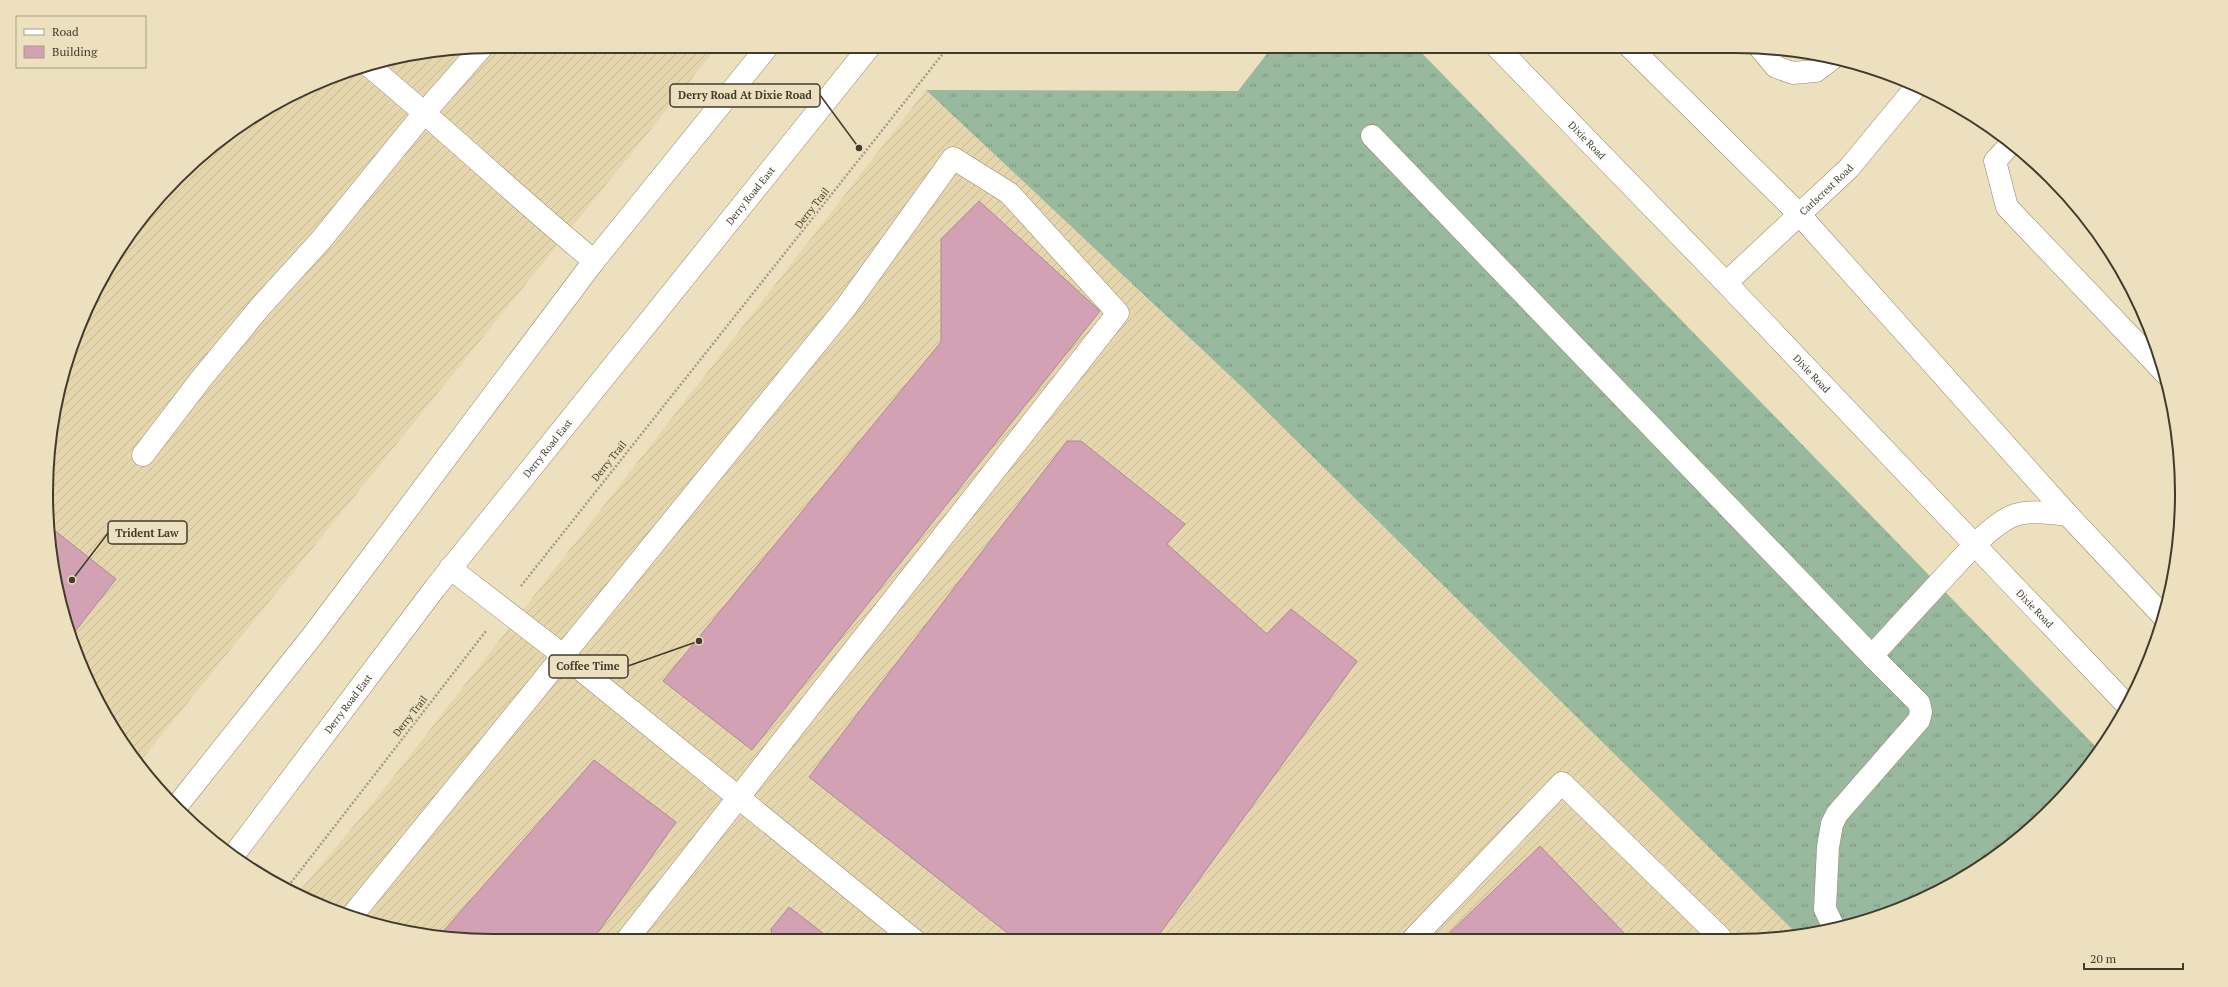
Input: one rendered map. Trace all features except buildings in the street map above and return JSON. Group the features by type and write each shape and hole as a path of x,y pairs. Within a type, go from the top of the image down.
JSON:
{"main road":[{"path":"180,802 313,635 594,261 762,53"},
{"name":"Derry Road East","path":"237,851 450,568 864,53"},
{"name":"Dixie Road","path":"1503,53 1726,283 2123,701"},
{"path":"1636,53 1798,214 2068,515 2159,612"},
{"path":"143,455 206,373 261,306 321,240 424,112 476,54"},
{"path":"1765,54 1776,67 1793,73 1816,71 1827,63"},
{"path":"374,70 424,112 507,188 594,261"},
{"name":"Carlscrest Road","path":"1726,283 1798,214 1849,168 1913,91"},
{"path":"1372,136 1919,703 1921,712 1919,720 1837,814 1832,824 1828,847 1825,909 1832,923"},
{"path":"2008,148 1995,161 2007,207 2155,363"},
{"path":"356,912 846,307 953,158 1009,193 1118,313 631,934"},
{"path":"1872,656 1975,545 2011,517 2027,513 2044,512 2068,515"},
{"path":"450,568 564,656 907,934"},
{"path":"1418,934 1562,783 1717,934"}],"path":[{"name":"Derry Trail","path":"289,884 503,610 943,53"}],"shaded area":[{"path":"712,53 142,759 112,714 98,688 76,635 61,579 54,522 53,494 54,465 61,408 76,352 98,299 112,273 144,225 182,182 225,144 273,112 299,98 352,76 408,61 465,54"},
{"path":"926,90 1243,388 1793,930 1734,934 465,933 408,926 379,919 352,911 301,890 381,793"}],"green space":[{"path":"1268,53 1422,53 2095,746 2084,762 2066,784 2025,825 2003,843 1955,875 1929,889 1876,911 1820,926 1793,930 1243,388 926,90 1238,91"}],"place":[{"name":"Derry Road At Dixie Road","path":"859,148"},
{"name":"Trident Law","path":"72,580"},
{"name":"Coffee Time","path":"699,641"}]}
